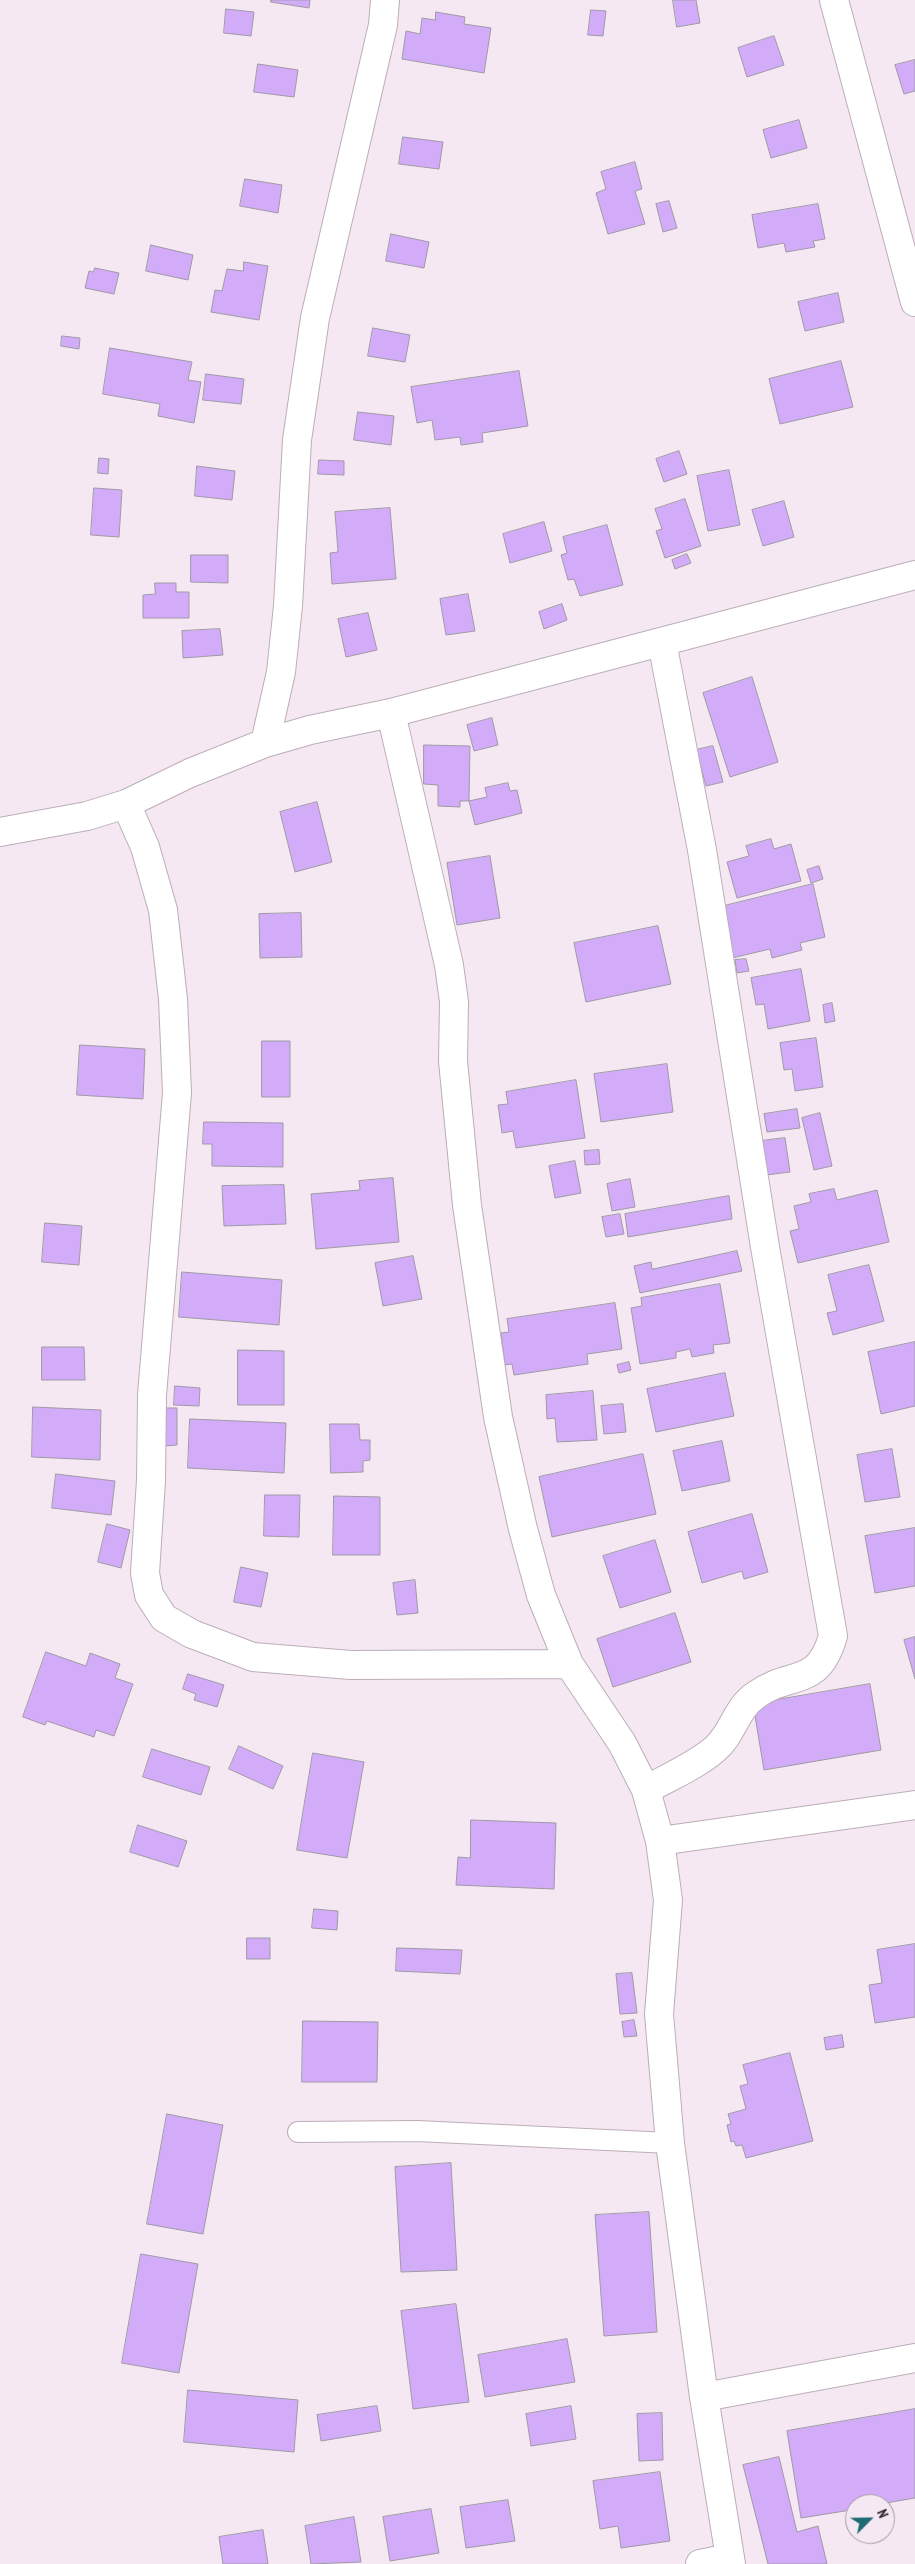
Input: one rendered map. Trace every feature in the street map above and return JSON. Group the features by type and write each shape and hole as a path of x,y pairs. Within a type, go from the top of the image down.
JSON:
{"street":[{"path":"265,743 281,672 288,606 297,440 315,318 383,25 385,0"},
{"path":"834,0 915,302"},
{"path":"0,832 87,816 126,804 190,773 265,743 310,730 390,713 915,575"},
{"path":"646,1790 716,1749 728,1734 742,1706 757,1693 814,1671 828,1656 833,1636 765,1247 702,850 662,642"},
{"path":"390,713 449,965 454,1002 454,1061 460,1144 498,1417 523,1528 541,1595 569,1664 622,1743 646,1790 660,1841 668,1900 659,2014 670,2143 704,2397 730,2561 700,2564"},
{"path":"126,804 146,846 163,910 173,999 177,1093 172,1173 159,1283 152,1395 145,1573 149,1595 164,1618 192,1634 253,1657 351,1665 569,1664"},
{"path":"660,1841 915,1805"},
{"path":"704,2397 915,2358"}],"lane":[{"path":"298,2132 417,2131 670,2143"}],"building":[{"path":"271,0 310,0 309,8 271,2"},
{"path":"673,0 696,0 700,23 677,27"},
{"path":"226,9 254,12 251,36 224,33"},
{"path":"591,10 606,11 603,36 588,35"},
{"path":"436,12 465,17 464,24 491,28 484,73 402,59 406,31 420,34 422,18 435,20"},
{"path":"774,36 784,65 747,77 738,48"},
{"path":"915,60 915,91 904,94 895,65"},
{"path":"258,64 298,70 294,97 254,92"},
{"path":"799,120 807,148 771,158 763,130"},
{"path":"403,137 443,142 439,169 399,164"},
{"path":"635,162 642,189 635,191 645,224 608,234 596,193 606,189 601,172"},
{"path":"245,179 282,185 278,213 240,206"},
{"path":"669,201 677,228 663,232 656,204"},
{"path":"818,204 825,239 813,241 815,247 786,252 784,243 758,248 752,215"},
{"path":"391,234 429,242 424,268 386,261"},
{"path":"151,245 193,255 188,280 146,271"},
{"path":"244,262 268,266 259,320 211,312 215,290 222,291 227,269 243,271"},
{"path":"95,268 119,273 114,294 85,288 89,271 93,272"},
{"path":"838,293 844,322 805,331 798,302"},
{"path":"373,328 410,335 405,362 368,356"},
{"path":"62,336 80,338 79,349 61,346"},
{"path":"110,348 192,362 188,380 201,382 194,423 158,416 160,404 103,394"},
{"path":"841,361 853,407 780,424 769,379"},
{"path":"519,371 528,426 482,433 483,442 461,445 460,437 435,440 432,420 417,423 411,387"},
{"path":"206,374 244,379 241,404 203,400"},
{"path":"358,412 394,416 391,445 354,440"},
{"path":"679,451 687,474 664,482 656,459"},
{"path":"99,458 109,459 108,474 98,473"},
{"path":"319,460 344,461 344,475 318,474"},
{"path":"197,466 235,471 232,500 195,496"},
{"path":"729,470 740,525 708,531 697,476"},
{"path":"94,488 122,490 119,537 91,535"},
{"path":"685,499 701,546 665,558 656,531 662,529 655,509"},
{"path":"784,501 794,537 763,546 752,510"},
{"path":"390,508 396,579 332,584 330,553 338,552 335,512"},
{"path":"544,522 552,551 510,563 503,534"},
{"path":"607,525 623,585 580,596 574,579 568,580 561,555 567,553 563,537"},
{"path":"687,554 691,563 675,569 672,560"},
{"path":"191,555 228,555 228,583 191,582"},
{"path":"155,583 176,583 176,592 189,592 189,618 143,618 143,595 155,594"},
{"path":"468,594 475,631 446,635 440,599"},
{"path":"562,604 567,620 544,629 539,612"},
{"path":"368,613 377,650 346,657 338,619"},
{"path":"220,629 223,655 183,658 182,631"},
{"path":"752,677 778,762 730,777 703,693"},
{"path":"492,718 498,745 474,751 467,725"},
{"path":"424,745 470,746 469,801 460,801 460,807 438,806 438,785 424,784"},
{"path":"713,746 723,782 706,786 696,750"},
{"path":"508,783 510,791 517,790 522,813 475,825 469,801 487,797 485,788"},
{"path":"317,802 332,862 295,872 280,812"},
{"path":"771,839 774,849 791,844 801,881 737,898 727,862 749,856 746,846"},
{"path":"490,856 500,918 457,925 447,863"},
{"path":"819,866 823,879 811,883 807,870"},
{"path":"813,884 825,937 800,943 802,950 772,958 770,949 732,958 720,907"},
{"path":"301,913 302,957 260,958 259,914"},
{"path":"658,926 671,984 586,1002 574,943"},
{"path":"746,959 749,971 737,973 735,960"},
{"path":"801,969 810,1021 768,1029 764,1004 756,1005 751,978"},
{"path":"832,1003 835,1021 825,1023 823,1005"},
{"path":"816,1038 823,1087 795,1091 792,1069 784,1070 780,1043"},
{"path":"262,1041 290,1041 290,1097 262,1097"},
{"path":"80,1045 145,1049 143,1099 77,1095"},
{"path":"667,1064 673,1112 601,1122 594,1074"},
{"path":"576,1080 585,1138 516,1148 513,1131 502,1133 498,1105 508,1104 506,1092"},
{"path":"797,1109 800,1128 767,1132 764,1114"},
{"path":"820,1113 832,1166 814,1170 802,1118"},
{"path":"204,1122 283,1123 283,1167 212,1166 212,1144 203,1144"},
{"path":"785,1138 790,1172 766,1175 761,1141"},
{"path":"599,1150 600,1164 585,1165 584,1151"},
{"path":"575,1161 581,1193 555,1198 549,1166"},
{"path":"393,1178 399,1242 316,1249 311,1194 360,1190 359,1181"},
{"path":"630,1179 635,1207 612,1211 607,1184"},
{"path":"284,1185 286,1224 224,1226 222,1186"},
{"path":"834,1189 837,1200 877,1190 889,1242 798,1263 790,1231 799,1229 794,1206 811,1202 809,1194"},
{"path":"729,1196 732,1219 628,1237 625,1214"},
{"path":"620,1214 624,1234 606,1237 602,1217"},
{"path":"45,1223 82,1226 79,1265 42,1262"},
{"path":"737,1251 742,1271 640,1293 634,1266 651,1262 652,1269"},
{"path":"413,1256 422,1299 383,1306 375,1263"},
{"path":"869,1265 884,1321 833,1335 827,1313 837,1311 828,1275"},
{"path":"182,1272 282,1280 279,1325 179,1317"},
{"path":"720,1284 730,1343 713,1345 714,1353 692,1357 690,1349 676,1352 676,1358 640,1364 631,1308 642,1306 641,1298"},
{"path":"615,1303 622,1349 587,1354 588,1364 514,1375 512,1364 505,1365 501,1333 509,1332 507,1319"},
{"path":"915,1342 915,1406 881,1414 868,1352"},
{"path":"42,1347 84,1347 85,1380 42,1380"},
{"path":"238,1350 284,1351 284,1405 238,1405"},
{"path":"629,1362 631,1370 619,1373 617,1365"},
{"path":"725,1373 734,1416 656,1432 647,1389"},
{"path":"175,1386 200,1388 199,1406 174,1405"},
{"path":"593,1391 597,1440 557,1442 555,1418 547,1419 546,1395"},
{"path":"623,1404 626,1432 604,1434 601,1406"},
{"path":"33,1407 101,1410 100,1460 32,1457"},
{"path":"164,1408 177,1408 177,1445 165,1446"},
{"path":"190,1419 286,1423 284,1473 188,1468"},
{"path":"330,1424 359,1424 360,1440 370,1440 370,1460 363,1461 363,1472 331,1473"},
{"path":"722,1441 730,1481 682,1491 673,1451"},
{"path":"892,1449 900,1497 865,1502 857,1455"},
{"path":"643,1454 656,1514 552,1537 539,1477"},
{"path":"56,1474 115,1481 111,1515 52,1508"},
{"path":"265,1495 300,1495 299,1537 264,1536"},
{"path":"334,1496 380,1497 380,1555 333,1555"},
{"path":"752,1514 768,1572 744,1579 742,1571 702,1583 688,1532"},
{"path":"107,1524 130,1530 121,1568 98,1562"},
{"path":"915,1528 915,1586 875,1593 865,1536"},
{"path":"655,1540 671,1592 620,1608 603,1556"},
{"path":"241,1567 268,1573 261,1607 234,1602"},
{"path":"415,1580 418,1613 397,1615 393,1583"},
{"path":"675,1613 691,1662 613,1687 597,1639"},
{"path":"915,1637 915,1679 904,1640"},
{"path":"46,1652 86,1666 90,1653 120,1664 115,1678 133,1684 114,1736 96,1730 94,1737 47,1721 45,1725 23,1717"},
{"path":"188,1674 224,1685 217,1707 194,1700 196,1694 183,1689"},
{"path":"870,1684 881,1750 764,1770 753,1704"},
{"path":"239,1746 283,1766 273,1789 229,1769"},
{"path":"152,1749 210,1767 201,1795 143,1777"},
{"path":"313,1753 364,1762 347,1858 297,1850"},
{"path":"471,1820 556,1823 554,1889 456,1885 458,1857 470,1858"},
{"path":"138,1825 187,1841 178,1867 130,1852"},
{"path":"314,1909 338,1911 337,1930 312,1928"},
{"path":"247,1938 270,1938 270,1959 247,1959"},
{"path":"915,1944 915,2017 875,2023 869,1985 882,1983 877,1950"},
{"path":"397,1948 462,1950 460,1974 396,1971"},
{"path":"632,1973 637,2013 620,2014 616,1974"},
{"path":"634,2020 637,2036 624,2037 622,2022"},
{"path":"303,2021 378,2022 377,2082 302,2082"},
{"path":"842,2035 844,2047 826,2050 824,2038"},
{"path":"790,2053 813,2141 746,2158 742,2145 736,2146 734,2141 731,2142 727,2125 731,2124 728,2114 746,2109 740,2086 748,2084 743,2065"},
{"path":"167,2114 223,2125 203,2234 147,2224"},
{"path":"451,2163 457,2270 401,2272 395,2167"},
{"path":"649,2212 657,2332 604,2336 595,2215"},
{"path":"141,2254 198,2264 179,2373 122,2363"},
{"path":"456,2304 469,2402 413,2409 401,2311"},
{"path":"567,2339 575,2382 485,2397 478,2355"},
{"path":"188,2390 298,2400 294,2452 184,2442"},
{"path":"377,2406 381,2431 321,2441 317,2415"},
{"path":"571,2406 576,2439 531,2446 526,2414"},
{"path":"915,2409 915,2498 895,2501 895,2494 845,2494 845,2511 801,2518 787,2431"},
{"path":"662,2413 663,2460 639,2461 637,2414"},
{"path":"779,2457 797,2532 818,2526 827,2564 768,2564 743,2465"},
{"path":"660,2472 670,2541 621,2548 618,2526 600,2529 593,2481"},
{"path":"508,2500 515,2541 466,2548 460,2507"},
{"path":"431,2509 439,2553 390,2561 383,2517"},
{"path":"354,2517 361,2562 311,2564 305,2526"},
{"path":"263,2530 268,2564 223,2564 219,2537"}]}
